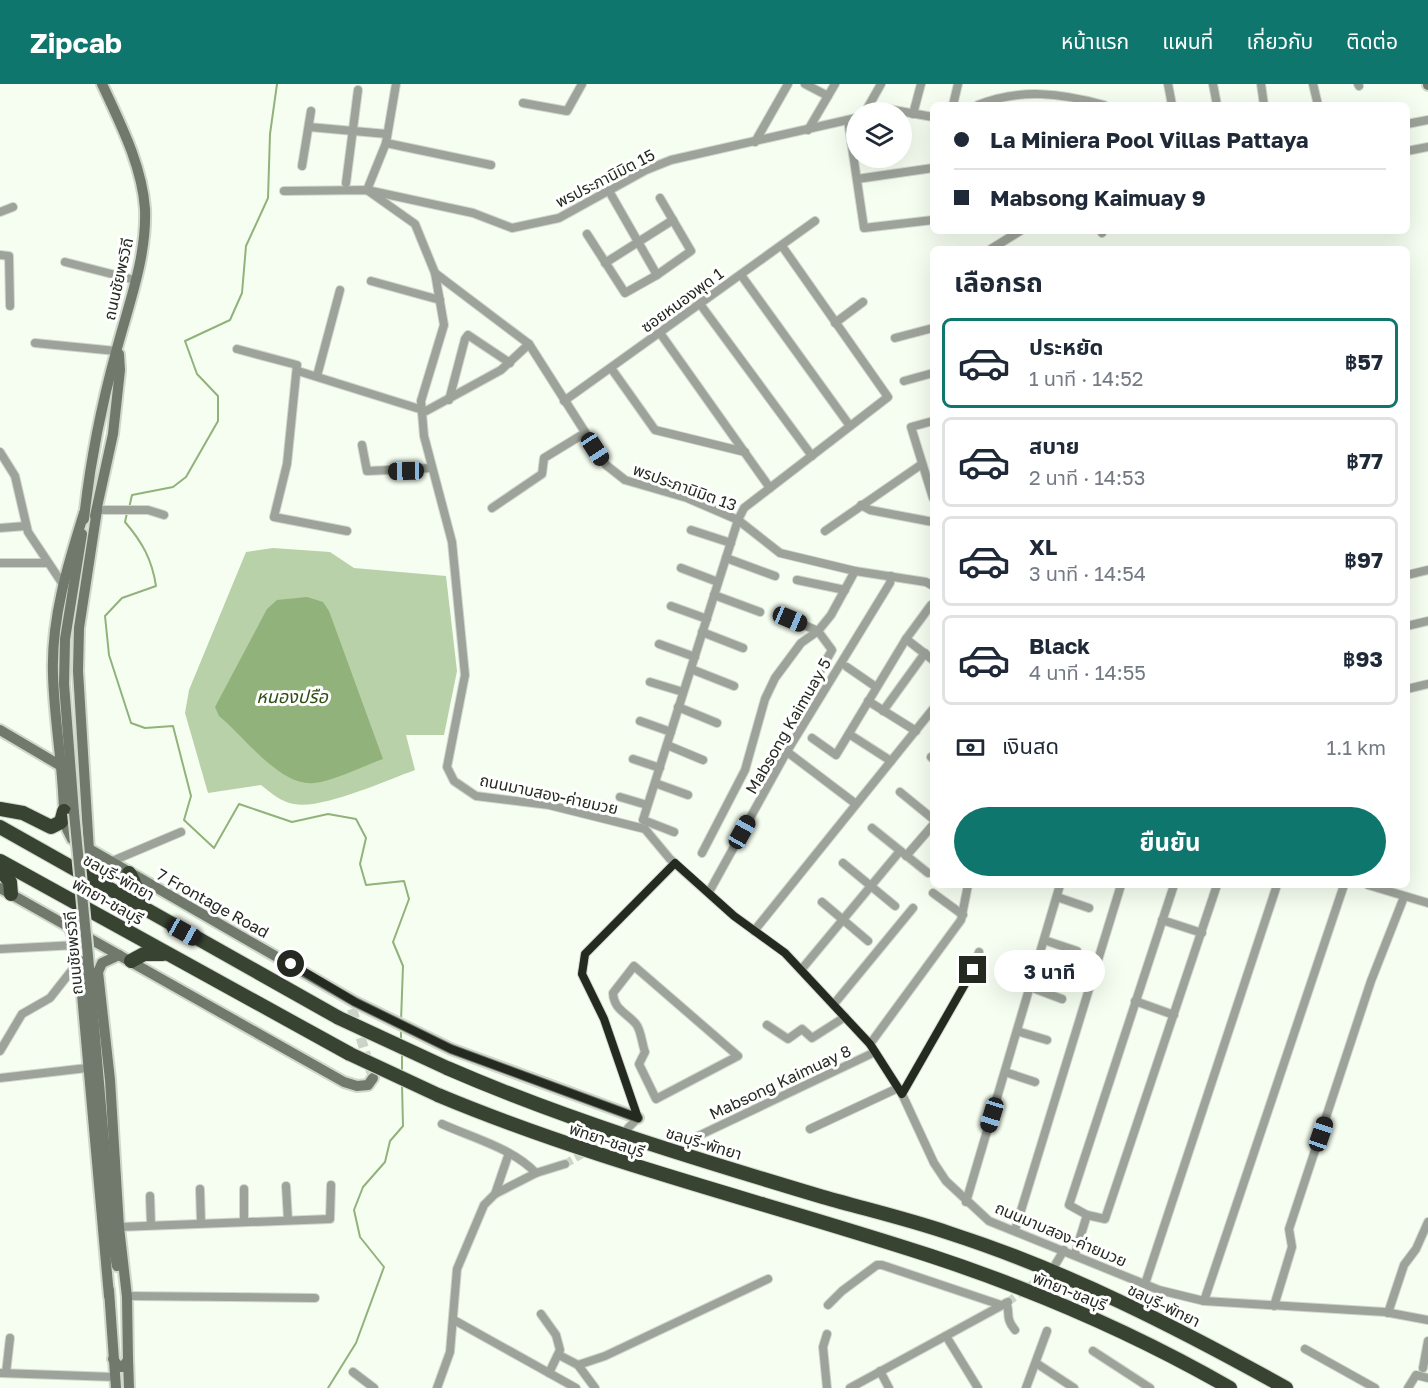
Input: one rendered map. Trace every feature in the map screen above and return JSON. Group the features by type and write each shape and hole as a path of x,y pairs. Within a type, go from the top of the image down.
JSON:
{"highway":[{"path":"0,809 23,813 51,826 61,822 70,812"},
{"name":"ชลบุรี-พัทยา","path":"0,827 339,1018 447,1068 521,1100 597,1128 949,1233 1038,1266 1146,1314 1286,1388"},
{"name":"พัทยา-ชลบุรี","path":"0,861 350,1054 438,1095 512,1126 582,1150 932,1256 1069,1307 1121,1331 1230,1388"},
{"path":"0,869 10,882 5,891"},
{"path":"129,873 136,882 138,898 144,910"},
{"path":"125,958 144,954 168,954"}],"main road":[{"name":"ถนนชัยพรวิถี","path":"102,84 127,137 139,175 145,208 142,250 96,429 80,552 65,639 64,684 70,812 83,958 113,1245 123,1296 128,1360"},
{"name":"ถนนชัยพรวิถี","path":"89,850 78,671 79,628 97,510 113,434 120,370 117,348"},
{"path":"96,429 113,434"},
{"name":"ถนนชัยพรวิถี","path":"80,552 97,510"},
{"name":"ถนนชัยพรวิถี","path":"72,839 67,829 70,812 62,766 52,673 57,616 84,513"},
{"path":"0,730 62,766"},
{"name":"7 Frontage Road","path":"72,839 353,1006 368,1008 504,1070 638,1118"},
{"path":"5,891 344,1082 357,1086 368,1085 373,1078"},
{"name":"ถนนชัยพรวิถี","path":"69,927 83,958 87,1068 115,1382"},
{"path":"83,958 86,954 92,953 97,958 98,972"},
{"name":"ถนนชัยพรวิถี","path":"125,958 102,963 98,972 110,1080 119,1227 127,1296 129,1388"},
{"name":"ถนนชัยพรวิถี","path":"109,1296 113,1245"},
{"path":"113,1359 119,1367 123,1367 128,1360"}],"street":[{"path":"367,190 386,138 396,84"},
{"path":"523,103 567,111 582,84"},
{"path":"755,142 788,84"},
{"path":"805,84 828,96"},
{"path":"808,130 835,84"},
{"path":"871,102 881,84"},
{"path":"921,84 913,114 930,117"},
{"path":"954,102 958,84"},
{"path":"1168,84 1171,102"},
{"path":"1213,84 1216,102"},
{"path":"1261,84 1264,102"},
{"path":"1313,84 1317,102"},
{"path":"346,183 358,90"},
{"path":"985,102 995,98 1037,93 1076,97 1094,102"},
{"path":"303,166 311,111"},
{"name":"พรประภานิมิต 15","path":"284,191 367,190 473,213 512,228 559,218 646,170 671,160 846,120"},
{"path":"1410,123 1428,120"},
{"path":"309,127 352,131 386,138 491,165"},
{"path":"1410,150 1428,147"},
{"path":"856,168 864,228 930,220"},
{"path":"857,179 930,168"},
{"name":"ถนนมาบสอง-ค่ายมวย","path":"367,190 415,224 435,273 444,325 421,400 424,436 452,542 465,675 447,767 454,781 476,796 549,805 645,829 675,863 734,916 785,953 870,1044 900,1091 934,1163 966,1202 989,1221 1145,1284 1204,1301 1388,1313 1428,1320"},
{"path":"609,191 657,275"},
{"path":"587,234 627,293 690,252 660,198"},
{"path":"0,212 14,207"},
{"path":"605,263 673,220"},
{"name":"ซอยหนองพุด 1","path":"564,401 815,221"},
{"path":"996,246 1015,234"},
{"path":"674,832 643,820 738,520 744,508 888,397 782,246"},
{"path":"0,255 9,256 10,306"},
{"path":"65,262 135,280"},
{"name":"พรประภานิมิต 13","path":"435,273 529,344 606,465 625,480 687,498 738,520 780,553 855,571 930,584"},
{"path":"741,275 850,426"},
{"path":"371,281 440,300"},
{"path":"317,376 340,290"},
{"path":"835,323 863,302"},
{"path":"700,304 812,456"},
{"path":"895,338 930,329"},
{"path":"660,333 770,488"},
{"path":"449,400 468,335 510,363"},
{"path":"35,344 117,348"},
{"path":"298,371 422,411 430,410 449,400 510,363 529,344"},
{"path":"237,350 295,363 298,371 287,464 274,517 347,531"},
{"path":"611,368 655,430 745,452"},
{"path":"904,381 930,374"},
{"path":"930,422 911,427 930,489"},
{"path":"492,508 542,474 544,458 585,433"},
{"path":"362,445 367,471 432,468"},
{"path":"0,452 15,476 26,526 64,586"},
{"path":"825,531 922,464"},
{"path":"861,505 870,510 930,521"},
{"path":"97,510 143,510 164,515"},
{"path":"0,528 26,526"},
{"path":"691,530 730,543"},
{"path":"726,558 775,576"},
{"path":"0,563 48,563"},
{"path":"681,568 718,582"},
{"path":"1410,573 1428,570"},
{"path":"702,853 745,770 765,699 775,678 801,643 818,630 831,615 855,571"},
{"name":"Mabsong Kaimuay 5","path":"708,892 786,753 890,584 891,576"},
{"path":"796,580 845,590"},
{"path":"714,595 760,612"},
{"path":"671,606 707,619"},
{"path":"812,738 836,755 906,639 930,606"},
{"path":"790,619 818,630 832,650 806,696"},
{"path":"1410,625 1428,621"},
{"path":"702,632 744,648"},
{"path":"906,639 930,657"},
{"path":"660,644 694,657"},
{"path":"883,711 925,653"},
{"path":"847,667 876,687"},
{"path":"691,669 734,686"},
{"path":"650,682 683,692"},
{"path":"1410,688 1428,684"},
{"path":"868,701 916,731"},
{"path":"678,707 717,723"},
{"path":"754,931 930,714"},
{"path":"640,721 671,732"},
{"path":"849,734 891,761"},
{"path":"667,745 703,760"},
{"path":"790,754 856,804"},
{"path":"633,759 660,768"},
{"path":"655,783 688,795"},
{"path":"900,792 930,813"},
{"path":"620,797 648,806"},
{"path":"872,828 928,873"},
{"path":"801,970 871,886 930,828"},
{"path":"110,862 181,832"},
{"path":"628,1128 638,1118 604,1019 582,974 585,954 675,863"},
{"path":"843,863 894,906"},
{"path":"870,1044 963,915 968,888"},
{"path":"966,1202 1059,888"},
{"path":"1015,1230 1120,888"},
{"path":"1173,888 1069,1205 1087,1215 1105,1219 1216,888"},
{"path":"1145,1284 1276,888"},
{"path":"1204,1301 1343,888"},
{"path":"1377,888 1428,903"},
{"path":"933,893 963,915"},
{"path":"1057,897 1089,908"},
{"path":"1274,1306 1292,1247 1289,1229 1371,981 1404,897"},
{"path":"822,902 868,941"},
{"path":"834,1004 913,908"},
{"path":"1162,920 1202,933"},
{"path":"1044,940 1077,951"},
{"path":"0,949 77,945"},
{"path":"810,1128 900,1091 973,970 979,952"},
{"path":"0,1051 22,1014 51,998 83,958"},
{"path":"634,966 738,1056 656,1099 639,1064 645,1053 639,1040 638,1026 617,1008 613,993 634,966"},
{"path":"1030,987 1062,999"},
{"path":"1135,1001 1174,1015"},
{"path":"604,1019 617,1008"},
{"path":"766,1025 788,1039 802,1029 812,1038 845,1017"},
{"path":"1017,1031 1047,1040"},
{"name":"Mabsong Kaimuay 8","path":"696,1137 875,1052"},
{"path":"0,1078 87,1068"},
{"path":"1005,1072 1035,1082"},
{"path":"442,1124 509,1153 525,1162 536,1173"},
{"path":"495,1194 509,1153"},
{"path":"437,1388 450,1352 457,1269 484,1205 495,1194 536,1173 565,1164"},
{"path":"119,1227 330,1219 331,1185"},
{"path":"286,1186 288,1220"},
{"path":"200,1189 201,1223"},
{"path":"243,1189 244,1222"},
{"path":"150,1196 151,1225"},
{"path":"1075,1254 1087,1215"},
{"path":"1388,1313 1404,1265 1416,1249 1428,1222"},
{"path":"1052,1270 1064,1250"},
{"path":"828,1305 846,1287 877,1265 882,1264 1005,1303 1008,1307 1008,1320 1016,1330"},
{"path":"578,1365 605,1356 768,1279"},
{"path":"127,1296 315,1298"},
{"path":"850,1388 1005,1303"},
{"path":"541,1314 556,1335 559,1355 549,1373"},
{"path":"454,1320 576,1388"},
{"path":"1026,1388 1047,1331"},
{"path":"827,1334 823,1347 827,1388"},
{"path":"946,1336 978,1388"},
{"path":"10,1338 3,1373 115,1382"},
{"path":"1423,1368 1428,1341"},
{"path":"1305,1349 1375,1388"},
{"path":"1093,1351 1150,1388"},
{"path":"559,1355 578,1365 595,1388"},
{"path":"1036,1362 1074,1388"},
{"path":"880,1371 890,1388"},
{"path":"353,1372 374,1388"},
{"path":"1408,1388 1416,1375 1428,1378"}],"shaded area":[{"path":"273,548 330,552 354,568 446,576 457,671 444,735 406,735 415,770 337,799 306,805 294,804 276,797 261,785 208,793 185,713 189,690 246,552"}],"water":[{"name":"หนองปรือ","path":"307,597 323,602 329,611 383,759 314,783 301,782 276,769 219,716 215,707 267,609 277,600"}],"waterway":[{"path":"129,508 132,495 173,487 186,477 218,421 218,396 197,374 185,341 230,320 242,293 246,246 268,198 270,134 277,84"},
{"path":"127,513 125,522 146,552 156,586 122,598 105,616 109,655 131,723 145,728 173,726 191,796 184,820 214,848 239,804 292,822 328,814 356,819 366,838 360,864 366,885 404,881 409,899 393,942 403,966 401,1021"},
{"path":"401,1030 401,1042"},
{"path":"402,1054 402,1072"},
{"path":"328,1388 356,1343 384,1267 360,1237 354,1210 363,1187 385,1162 390,1141 403,1126 402,1084"}],"tunnel":[{"path":"352,1009 373,1078"},
{"path":"565,1164 619,1133"},
{"path":"1008,1302 1050,1271"}],"route":[{"path":"291,964 355,1002 451,1049 638,1118 634,1100 604,1019 582,974 585,954 675,863 734,916 785,953 870,1044 902,1094 973,970"}]}
